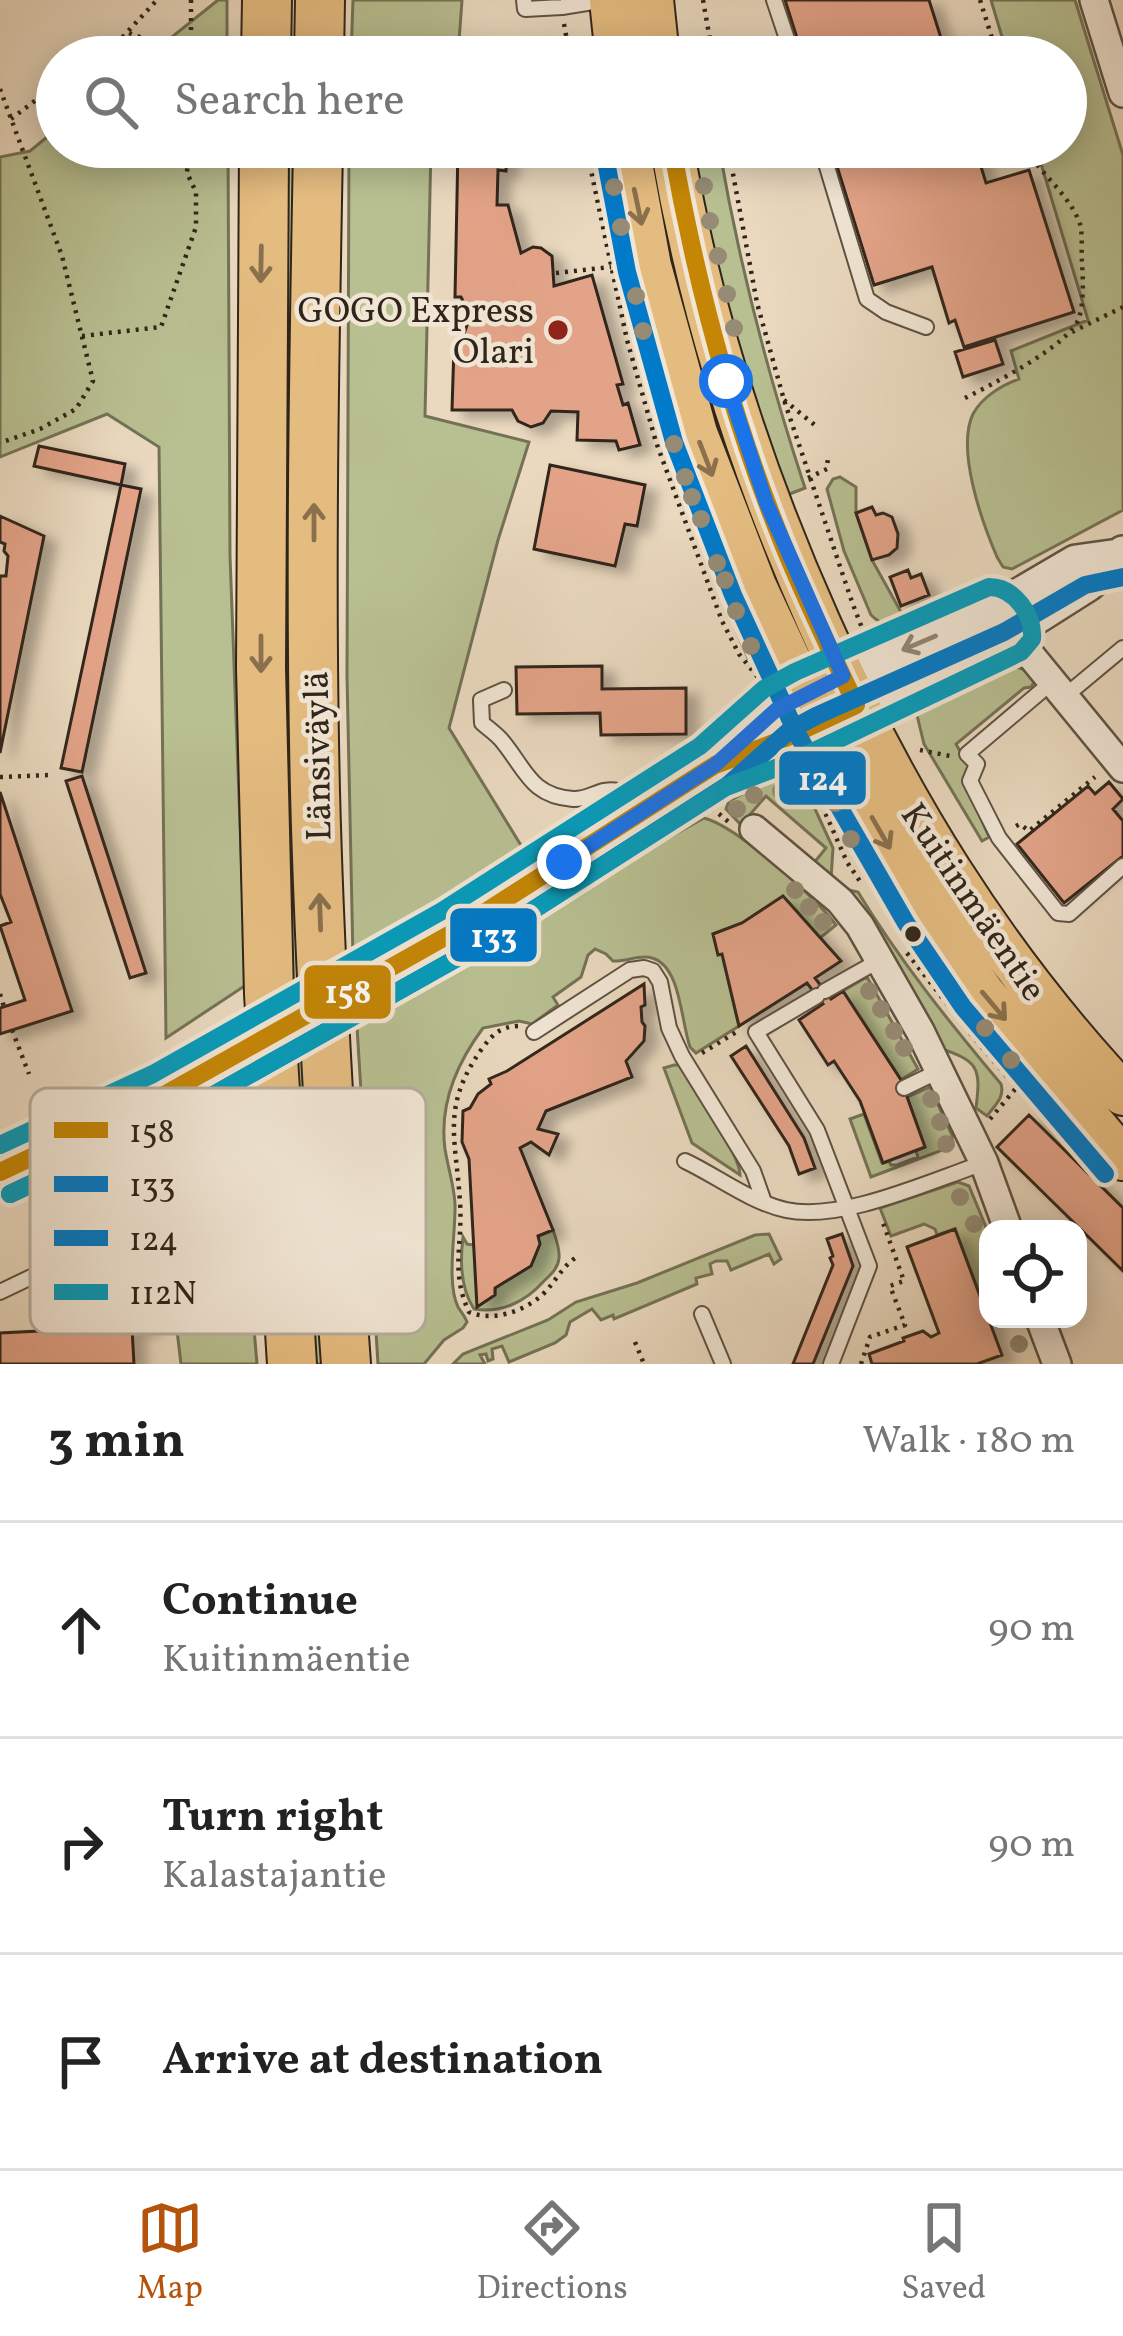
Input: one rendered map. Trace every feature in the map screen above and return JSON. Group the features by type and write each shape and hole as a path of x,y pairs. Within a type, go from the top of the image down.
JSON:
{"highway":[{"path":"266,36 267,0"},
{"path":"319,36 320,0"},
{"name":"Länsiväylä","path":"264,168 261,668 274,1088"},
{"name":"Länsiväylä","path":"318,168 315,790 328,1088"},
{"name":"Länsiväylä","path":"290,1334 292,1364"},
{"name":"Länsiväylä","path":"344,1334 346,1364"}],"main road":[{"path":"608,0 614,36"},
{"path":"652,0 656,36"},
{"name":"Kuitinmäentie","path":"632,168 650,266 696,433 755,586 831,699 881,756 990,933 1055,1018 1123,1094"},
{"name":"Kuitinmäentie","path":"676,168 701,292 726,381 831,699 927,910 983,993 1123,1159"},
{"path":"356,986 454,932 715,765 776,710 831,699"},
{"path":"177,1088 249,1049"},
{"path":"0,1172 30,1158"}],"street":[{"path":"1094,0 1123,93"},
{"path":"831,699 1002,620 1076,562 1121,554"},
{"path":"1002,620 1121,766"},
{"path":"754,829 840,901 860,926 978,1150 1005,1220"},
{"path":"1043,1328 1057,1364"}],"lane":[{"path":"525,4 562,7 608,0"},
{"path":"774,0 786,36"},
{"path":"826,168 867,299 926,327"},
{"path":"1123,648 968,754 977,764 970,781 998,835 1058,913 1070,914 1123,866"},
{"path":"504,690 481,700 482,723 502,740 528,780 554,796 580,800 605,788 618,791 634,817"},
{"path":"831,1364 868,1266 817,1130 756,1032 880,960"},
{"path":"534,1032 630,970 652,971 660,982 669,1028 682,1057 753,1171 764,1202"},
{"path":"904,1088 939,1071"},
{"path":"685,1161 764,1202 787,1210 820,1212 875,1200 978,1150"},
{"path":"0,1292 30,1278"},
{"path":"702,1314 723,1364"}],"path":[{"path":"124,36 157,0"},
{"path":"191,0 191,36"},
{"path":"703,0 709,36"},
{"path":"980,0 991,36"},
{"path":"562,7 567,36"},
{"path":"128,32 138,36"},
{"path":"0,89 62,256 93,381 76,409 0,443"},
{"path":"11,119 36,100"},
{"path":"82,336 161,327 196,227 196,193 188,168"},
{"path":"732,168 757,303 784,400 857,615 873,640"},
{"path":"1038,168 1080,225 1083,278 1080,316 1072,332"},
{"path":"556,273 610,267"},
{"path":"964,398 1010,376 1072,332 1123,307"},
{"path":"784,400 816,426"},
{"path":"808,478 827,470 828,456"},
{"path":"916,749 948,757 968,754"},
{"path":"998,835 1020,824 1030,831 1086,781 1121,766"},
{"path":"0,777 49,776"},
{"path":"0,994 4,1007"},
{"path":"534,1032 512,1026 493,1032 471,1064 454,1106 452,1141 461,1207 459,1292 469,1312 500,1316 542,1295 575,1258"},
{"path":"12,1030 29,1074"},
{"path":"708,1049 735,1031"},
{"path":"978,1150 1017,1088"},
{"path":"861,1364 870,1337 904,1325 890,1286 904,1281 875,1200"},
{"path":"635,1342 644,1364"}],"green space":[{"path":"218,0 227,0 227,36 173,36"},
{"path":"353,0 462,0 459,36 352,36"},
{"path":"991,0 1075,0 1086,36 1002,36"},
{"path":"1087,39 1123,155 1123,510 1012,569 1003,567 985,525 969,466 973,414 993,392 1019,379 1011,351 1088,320 1042,168 1087,168"},
{"path":"36,146 36,168 228,168 230,556 246,985 166,1038 159,447 107,414 0,457 0,157"},
{"path":"286,168 301,168 323,1088 298,1088 283,668"},
{"path":"349,168 431,168 425,416 529,442 449,728 522,847 353,958 347,676"},
{"path":"599,168 624,168 763,650 748,658 677,478 622,283"},
{"path":"693,168 723,168 756,319 805,488 787,495 748,402"},
{"path":"840,477 856,487 856,513 872,560 906,621 887,624 871,615 844,551 827,489"},
{"path":"994,660 1026,670 1034,682 956,744 969,767 965,782 989,837 982,841 924,744 917,715 934,693"},
{"path":"791,773 804,785 833,848 831,879 813,864 826,848 766,796 741,825 726,809 729,801"},
{"path":"704,818 736,834 774,864 836,925 820,938 742,923 713,934 739,1026 696,1053 690,1047 674,983 662,963 647,957 613,961 595,949 581,977 553,997 558,1005 532,1024 519,1021 483,1028 452,1085 444,1132 455,1204 454,1297 467,1322 424,1364 378,1364 376,1334 426,1334 426,1088 361,1088 356,1011"},
{"path":"840,888 858,892 926,991 1001,1084 1000,1097 987,1116 976,1108 974,1068 939,1048"},
{"path":"867,977 918,1069 901,1080 843,991"},
{"path":"679,1065 718,1126 740,1175 692,1143 664,1068"},
{"path":"930,1087 953,1146 871,1177 850,1119 864,1114 882,1163 897,1165 918,1157 916,1151 925,1147 907,1097"},
{"path":"958,1182 969,1186 983,1220 979,1220 979,1293 955,1229 937,1235 924,1224 891,1236 880,1208"},
{"path":"553,1230 559,1258 548,1277 512,1304 494,1310 474,1309 462,1274 463,1237 474,1245 495,1295 495,1288 531,1263 538,1236"},
{"path":"769,1234 781,1259 774,1264 769,1254 731,1270 727,1261 716,1261 710,1264 712,1274 696,1278 697,1284 614,1319 613,1315 601,1320 592,1309 570,1322 566,1335 555,1343 509,1362 502,1346 492,1349 493,1359 480,1355 485,1364 453,1364 463,1354 548,1320 576,1302 755,1235"},
{"path":"177,1334 254,1334 257,1364 181,1364"},
{"path":"313,1334 329,1334 330,1364 315,1364"}],"building":[{"path":"785,0 929,0 940,36 796,36"},
{"path":"458,168 506,168 498,170 497,205 508,205 521,253 533,247 552,256 554,286 592,275 623,384 617,385 623,405 628,403 640,445 619,450 616,441 577,440 578,412 551,411 543,423 531,427 518,421 512,410 452,410 454,346 460,346 467,325 465,305 461,297 455,297"},
{"path":"838,168 981,168 986,183 1029,170 1074,312 964,347 955,320 949,323 932,267 874,285"},
{"path":"995,340 1003,364 963,377 955,352"},
{"path":"39,446 125,464 121,485 34,466"},
{"path":"550,465 645,485 637,526 625,524 615,566 534,549"},
{"path":"121,485 141,489 82,772 61,768"},
{"path":"872,507 876,515 892,517 898,534 897,548 872,560 856,513"},
{"path":"0,516 44,536 0,753 0,576 6,576 8,556 0,542"},
{"path":"908,570 911,578 921,574 929,595 901,606 890,577"},
{"path":"602,666 602,689 686,688 686,734 601,735 600,713 517,714 516,667"},
{"path":"82,776 146,973 130,978 66,781"},
{"path":"1109,782 1123,799 1113,809 1123,821 1123,856 1064,903 1017,844 1088,786 1095,794"},
{"path":"0,792 72,1011 0,1034 0,1008 25,1000 0,926 11,922 0,894"},
{"path":"783,896 841,961 815,978 831,999 843,991 901,1080 925,1147 883,1163 860,1101 834,1061 828,1065 799,1020 823,1004 807,983 739,1026 713,934 742,923"},
{"path":"644,984 644,1041 626,1061 632,1077 546,1111 538,1129 558,1134 549,1155 531,1142 520,1148 553,1230 538,1236 540,1244 531,1266 495,1288 495,1295 477,1307 463,1111 491,1084 489,1079"},
{"path":"746,1046 804,1138 815,1168 799,1174 789,1146 731,1056"},
{"path":"1029,1115 1123,1208 1123,1271 1087,1236 1087,1220 1071,1220 997,1147"},
{"path":"955,1229 979,1293 979,1328 992,1328 1002,1355 977,1364 872,1364 869,1354 903,1338 923,1331 931,1337 939,1333 907,1247"},
{"path":"842,1234 853,1266 813,1364 793,1364 833,1265 827,1239"},
{"path":"0,1333 132,1334 134,1364 0,1364"}],"transit line":[{"name":"124","path":"607,168 627,272 674,442 733,595 796,732 906,923 963,1007 1105,1174"},
{"name":"158","path":"176,1088 454,932 715,765 856,705 786,551 743,435 702,292 676,168"},
{"name":"133","path":"226,1088 466,953 728,785 790,730 1004,632 1085,585 1123,577"},
{"name":"112N","path":"123,1088 442,911 700,746 764,689 795,672 989,587 1007,592 1026,612 1032,639 1021,652 789,763 726,787 466,953 226,1088"},
{"name":"112N","path":"0,1145 30,1131"},
{"name":"158","path":"0,1172 30,1158"},
{"name":"133","path":"10,1194 30,1185"},
{"name":"112N","path":"10,1194 30,1185"}],"place":[{"name":"GOGO Express Olari","path":"558,330"}],"route":[{"path":"564,862 715,765 776,710 843,676 766,502 726,381"}]}
